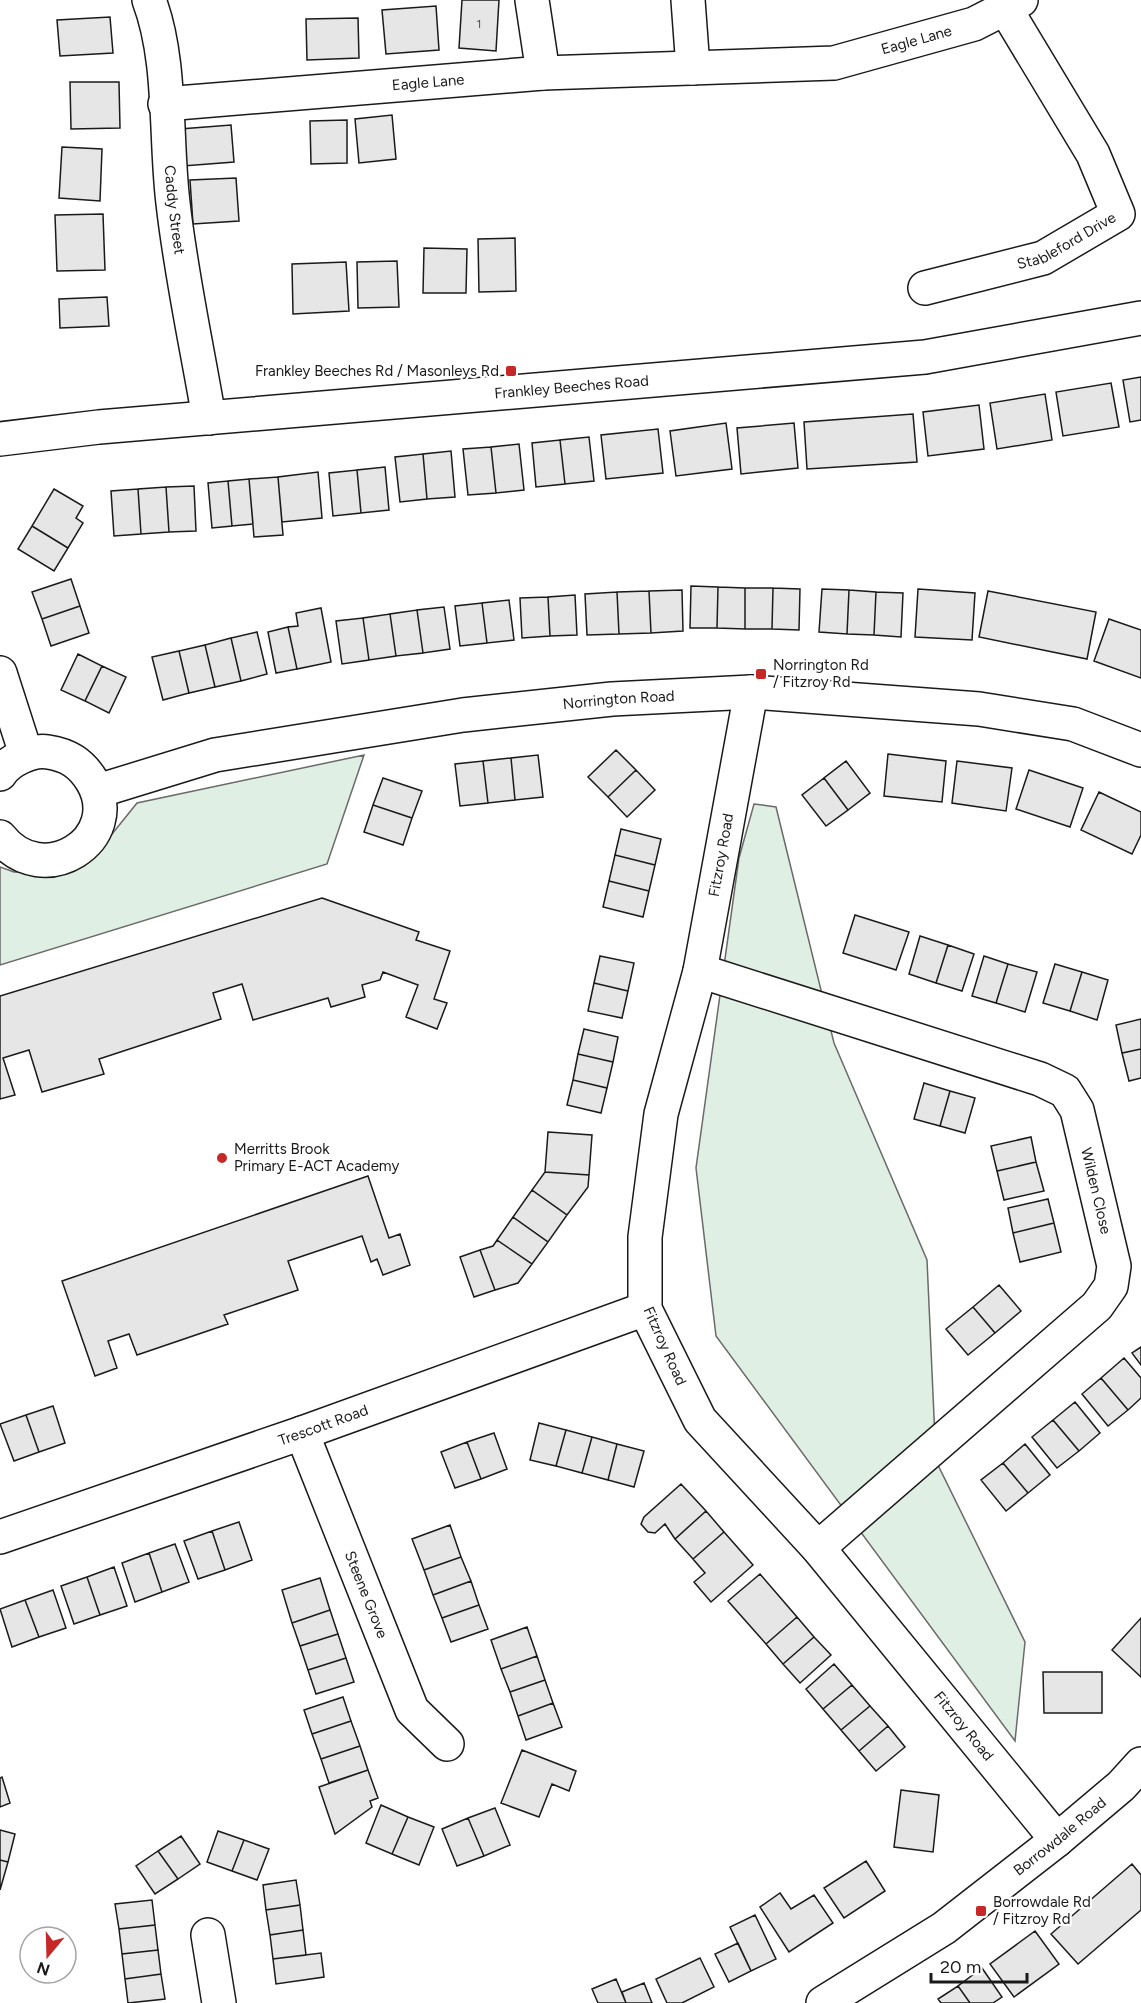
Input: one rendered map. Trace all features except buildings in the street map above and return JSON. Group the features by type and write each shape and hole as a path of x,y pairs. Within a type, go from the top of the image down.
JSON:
{"street":[{"name":"Caddy Street","path":"149,0 156,18 175,215 209,418"},
{"path":"532,0 543,73"},
{"path":"688,0 693,68"},
{"name":"Eagle Lane","path":"165,104 543,73 834,63 974,24 1003,5"},
{"name":"Stableford Drive","path":"925,288 1043,258 1118,214 1093,154 1003,5"},
{"name":"Frankley Beeches Road","path":"1,441 209,418 925,357 1141,318"},
{"path":"0,673 26,754"},
{"name":"Norrington Road","path":"98,790 215,755 463,715 612,699 751,692 979,709 1073,724 1141,750"},
{"name":"Fitzroy Road","path":"751,692 700,971 661,1114 645,1237 645,1308 700,1420 818,1548 1057,1840"},
{"path":"0,774 26,754 45,751 69,757 84,768 98,790 100,809 94,831 83,847 69,856 51,861 25,858 9,848 0,837"},
{"name":"Wilden Close","path":"700,971 1040,1079 1065,1091 1077,1110 1114,1266 1111,1286 1097,1306 818,1548"},
{"name":"Trescott Road","path":"0,1537 302,1433 645,1308"},
{"name":"Steene Grove","path":"302,1433 412,1710 447,1744"},
{"name":"Borrowdale Road","path":"823,2003 944,1928 1057,1840 1121,1786 1141,1764"},
{"path":"208,1935 219,2003"}],"green space":[{"path":"364,755 327,864 0,965 0,867 14,872 71,872 100,849 137,803"},
{"path":"754,804 776,807 834,1043 927,1260 936,1461 1025,1642 1015,1741 716,1336 696,1168 739,858"}],"place":[{"name":"Frankley Beeches Rd / Masonleys Rd","path":"511,371"},
{"name":"Norrington Rd / Fitzroy Rd","path":"761,674"},
{"name":"Merritts Brook Primary E-ACT Academy","path":"222,1158"},
{"name":"Borrowdale Rd / Fitzroy Rd","path":"981,1911"}]}
